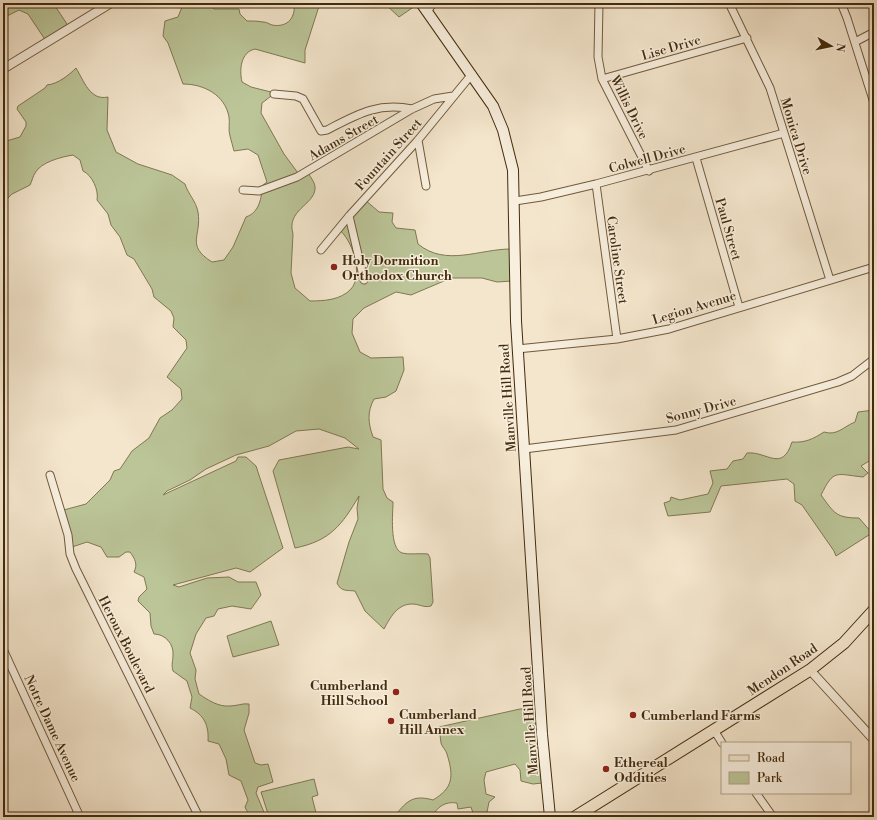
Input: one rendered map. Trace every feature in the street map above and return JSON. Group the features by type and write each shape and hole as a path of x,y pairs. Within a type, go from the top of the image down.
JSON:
{"main road":[{"name":"Manville Hill Road","path":"421,3 430,7 500,118 513,170 515,201 515,294 517,349 542,734 550,817"},
{"name":"Mendon Road","path":"575,817 810,670 844,643 874,610"}],"street":[{"path":"3,69 111,3"},
{"name":"Willis Drive","path":"599,3 598,57 602,79 649,171"},
{"name":"Monica Drive","path":"729,3 770,88 830,280"},
{"path":"841,3 874,103"},
{"path":"855,42 874,32"},
{"name":"Lise Drive","path":"602,79 746,38"},
{"name":"Fountain Street","path":"321,250 349,216 418,140 472,74"},
{"path":"274,94 296,96 303,99 321,131 327,130 364,111 381,108 412,109"},
{"name":"Adams Street","path":"243,190 259,191 296,177 412,109 434,99 453,96"},
{"name":"Colwell Drive","path":"515,201 541,197 649,171 784,133"},
{"path":"418,140 426,186"},
{"name":"Paul Street","path":"696,158 738,307"},
{"name":"Caroline Street","path":"596,184 617,339"},
{"path":"349,216 364,280"},
{"name":"Legion Avenue","path":"517,349 617,339 669,329 874,267"},
{"name":"Sonny Drive","path":"524,449 676,430 838,382 852,376 874,359"},
{"name":"Heroux Boulevard","path":"50,474 68,534 70,554 76,569 199,817"},
{"name":"Notre Dame Avenue","path":"3,649 80,817"},
{"path":"810,670 874,740"},
{"path":"714,730 721,742"},
{"path":"757,794 773,817"}],"green space":[{"path":"3,3 53,3 67,24 67,27 46,41 28,14 19,10 3,18"},
{"path":"181,3 208,3 214,9 239,9 240,14 247,21 282,25 287,23 292,17 294,13 294,3 320,3 305,50 305,63 255,49 250,51 244,57 241,67 242,82 251,87 275,93 262,103 261,113 284,154 298,173 306,170 314,184 315,189 313,195 297,213 293,219 292,226 291,273 295,288 310,301 326,300 342,296 351,289 355,283 355,257 348,240 338,229 364,199 379,212 393,213 392,222 396,228 415,230 418,244 429,251 451,256 511,249 512,281 497,282 482,278 451,278 411,295 396,292 364,308 353,319 352,333 360,352 371,358 403,357 404,370 396,391 386,397 374,399 370,408 369,422 373,437 381,440 383,489 387,498 393,502 392,522 395,544 398,550 402,553 428,554 430,558 433,602 431,606 426,607 412,604 402,606 395,612 384,629 365,611 355,591 340,588 337,583 349,542 358,519 357,508 359,496 347,515 334,530 317,541 295,548 273,471 279,460 348,447 359,449 345,438 319,429 296,431 269,446 236,455 206,469 190,480 167,491 163,495 236,461 238,457 246,457 256,466 283,548 250,572 236,568 173,585 179,587 207,578 229,577 238,582 256,582 261,595 251,609 232,606 218,609 214,616 206,618 196,634 190,653 196,670 195,679 199,694 213,703 226,706 249,704 249,713 244,730 255,763 261,765 268,764 273,782 258,787 256,793 266,817 253,816 247,811 245,807 248,800 241,781 229,775 226,759 219,744 208,741 208,730 205,721 199,714 190,708 192,697 187,681 173,671 172,647 168,640 158,634 154,634 151,626 150,613 138,601 139,597 147,589 144,577 134,572 136,564 135,559 130,552 126,552 119,557 107,557 101,547 87,542 69,548 60,511 86,504 110,480 114,471 120,469 132,451 149,438 160,418 172,410 182,399 181,389 167,377 187,348 186,340 173,327 174,318 171,311 154,297 152,289 134,259 127,255 120,237 111,225 108,214 97,200 97,192 94,183 92,179 83,171 80,160 73,155 46,163 34,174 30,185 12,194 3,203 3,142 20,137 26,126 26,122 17,109 18,106 45,88 47,85 63,79 76,68 88,89 92,93 97,96 108,97 107,130 116,152 138,164 172,175 185,184 196,204 198,212 199,220 196,240 199,250 212,262 224,260 233,247 246,217 251,215 257,208 263,185 267,182 258,155 248,149 234,151 229,134 229,117 227,109 218,97 212,92 198,86 183,84 168,43 163,36 165,21 178,17 182,7"},
{"path":"384,3 418,3 418,4 399,17"},
{"path":"874,410 874,458 861,466 868,473 863,477 836,475 829,481 821,495 836,513 845,517 859,518 872,533 836,556 802,505 795,501 794,484 787,479 721,486 710,512 668,516 664,503 670,501 671,497 680,500 708,494 713,483 710,471 727,469 733,461 743,459 747,453 754,453 779,459 784,457 792,442 809,440 824,432 836,432 855,422 858,412"},
{"path":"271,621 279,645 233,657 227,636"},
{"path":"537,708 542,783 533,784 521,781 520,770 515,764 486,772 484,780 486,794 495,797 489,802 487,812 474,816 471,807 458,809 457,803 449,803 436,810 432,817 394,817 406,803 420,798 433,800 440,796 448,786 451,769 441,743 439,727 520,709"},
{"path":"314,779 318,795 312,797 317,817 269,817 261,792"}],"place":[{"name":"Holy Dormition Orthodox Church","path":"334,267"},
{"name":"Cumberland Hill School","path":"396,692"},
{"name":"Cumberland Farms","path":"633,715"},
{"name":"Cumberland Hill Annex","path":"391,721"},
{"name":"Ethereal Oddities","path":"606,769"}]}
